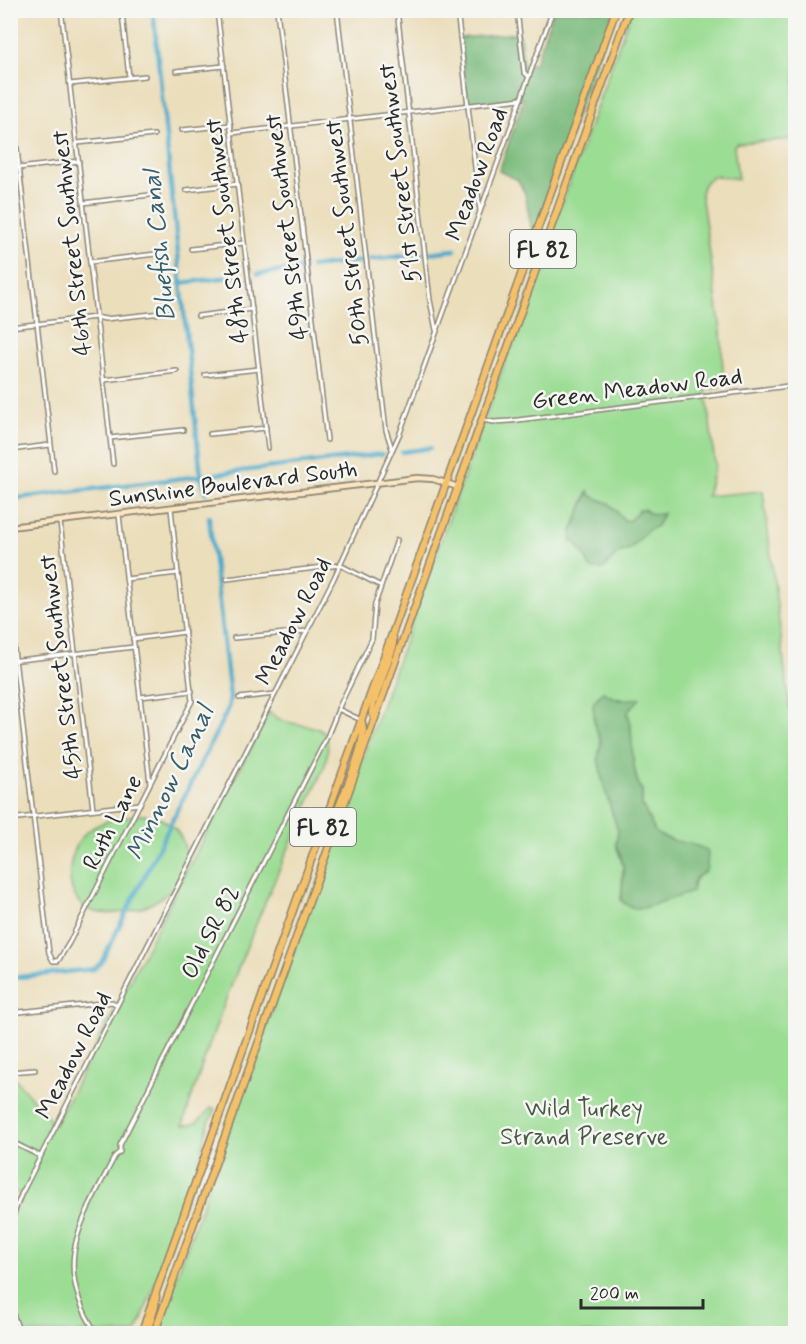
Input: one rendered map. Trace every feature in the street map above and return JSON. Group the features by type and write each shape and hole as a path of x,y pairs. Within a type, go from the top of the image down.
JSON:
{"highway":[{"name":"FL 82","path":"141,1334 616,10"},
{"name":"FL 82","path":"154,1334 629,10"},
{"path":"375,718 372,712 373,704 393,647 393,634"},
{"path":"338,820 338,809 358,755 364,730 361,720"},
{"path":"146,1334 155,1307 157,1287"}],"street":[{"path":"173,11 181,10"},
{"name":"48th Street Southwest","path":"217,10 268,448"},
{"name":"49th Street Southwest","path":"277,10 327,440"},
{"name":"50th Street Southwest","path":"337,10 386,430 393,451"},
{"name":"51st Street Southwest","path":"397,10 431,306 436,332"},
{"path":"457,10 480,212"},
{"path":"517,10 524,72 529,77"},
{"name":"Meadow Road","path":"10,1224 17,1203 40,1156 307,631 393,451 553,10"},
{"path":"122,14 129,77"},
{"name":"46th Street Southwest","path":"62,17 113,464"},
{"path":"176,71 224,66"},
{"path":"70,84 145,76"},
{"path":"10,88 54,471"},
{"path":"232,133 520,99"},
{"path":"182,130 231,125"},
{"path":"77,143 154,135"},
{"path":"10,169 79,161"},
{"path":"186,190 238,184"},
{"path":"83,202 158,194"},
{"path":"191,249 244,243"},
{"path":"90,262 164,253"},
{"path":"198,316 252,309"},
{"path":"10,327 96,317 105,319 171,312"},
{"path":"205,375 259,369"},
{"path":"103,380 177,371"},
{"name":"Green Meadow Road","path":"482,420 510,421 795,385"},
{"path":"210,434 266,428"},
{"path":"110,438 183,430"},
{"path":"10,450 51,446"},
{"name":"Sunshine Boulevard South","path":"10,527 423,478 458,487"},
{"path":"140,697 192,691 171,508"},
{"path":"119,514 150,784"},
{"name":"45th Street Southwest","path":"60,521 93,809"},
{"name":"Old SR 82","path":"97,1334 80,1305 75,1287 73,1259 77,1234 114,1156 120,1152 120,1145 327,737 372,639 375,604 397,540"},
{"path":"227,579 340,565 381,586"},
{"path":"126,579 178,573"},
{"path":"10,615 33,816"},
{"path":"234,639 307,631"},
{"path":"133,639 185,632"},
{"path":"10,661 134,647"},
{"name":"Ruth Lane","path":"33,816 49,953 53,961 58,962 192,701 192,691"},
{"path":"239,698 275,694"},
{"path":"338,709 361,720"},
{"path":"10,819 140,804"},
{"path":"10,1013 112,1002 117,1005"},
{"path":"10,1072 35,1070"},
{"path":"10,1137 16,1144 40,1156"},
{"path":"10,1305 20,1334"}],"green space":[{"path":"553,11 614,11 533,237 525,194 518,180 499,171 524,99 468,104 460,38 519,33 524,65 535,63"},
{"name":"Wild Turkey Strand Preserve","path":"631,11 795,11 795,139 737,143 734,146 738,179 720,176 710,178 703,186 701,193 721,331 723,374 720,388 706,389 715,465 707,496 763,491 795,753 795,1333 156,1334","holes":["588,491 591,496 614,508 624,520 629,521 639,510 644,509 649,513 663,514 657,526 648,530 631,548 617,554 606,565 587,562 574,541 572,531","603,692 611,697 624,700 631,724 630,739 635,771 642,790 642,805 656,834 679,843 705,849 705,872 695,880 692,892 673,898 621,900 623,866 616,845 618,831 603,783 599,758 601,742 594,721 594,701"]},
{"path":"589,491 591,496 610,504 624,520 629,521 639,510 644,509 653,514 663,513 657,526 648,530 631,548 617,554 603,569 589,567 586,557 574,541 571,542 572,531"},
{"path":"603,692 619,700 640,698 628,713 631,724 633,760 636,777 642,790 642,805 656,833 662,837 703,848 708,852 705,872 696,877 692,892 644,908 633,908 621,901 624,871 616,845 618,831 598,758 601,742 595,726 593,706 594,701"},
{"path":"269,712 280,719 321,730 326,737 328,748 325,765 248,943 213,1033 183,1125 196,1123 211,1108 215,1109 214,1113 189,1190 178,1213 171,1220 171,1241 139,1326 135,1333 21,1333 10,1312 11,1220 20,1192 11,1193 10,1073 55,1125"},
{"path":"143,815 159,818 170,824 182,839 185,848 185,867 176,885 159,899 131,911 100,913 82,905 75,897 70,874 71,862 80,840 87,832 106,822"}],"waterway":[{"path":"10,11 16,10"},
{"name":"Bluefish Canal","path":"153,10 201,477 206,493"},
{"path":"428,253 455,250"},
{"path":"369,260 422,254"},
{"path":"311,267 363,261"},
{"path":"258,274 304,268"},
{"path":"180,283 240,276"},
{"path":"402,452 430,448"},
{"path":"10,499 382,454"},
{"name":"Minnow Canal","path":"10,978 94,969 101,963 228,709 230,697 209,517"}]}
